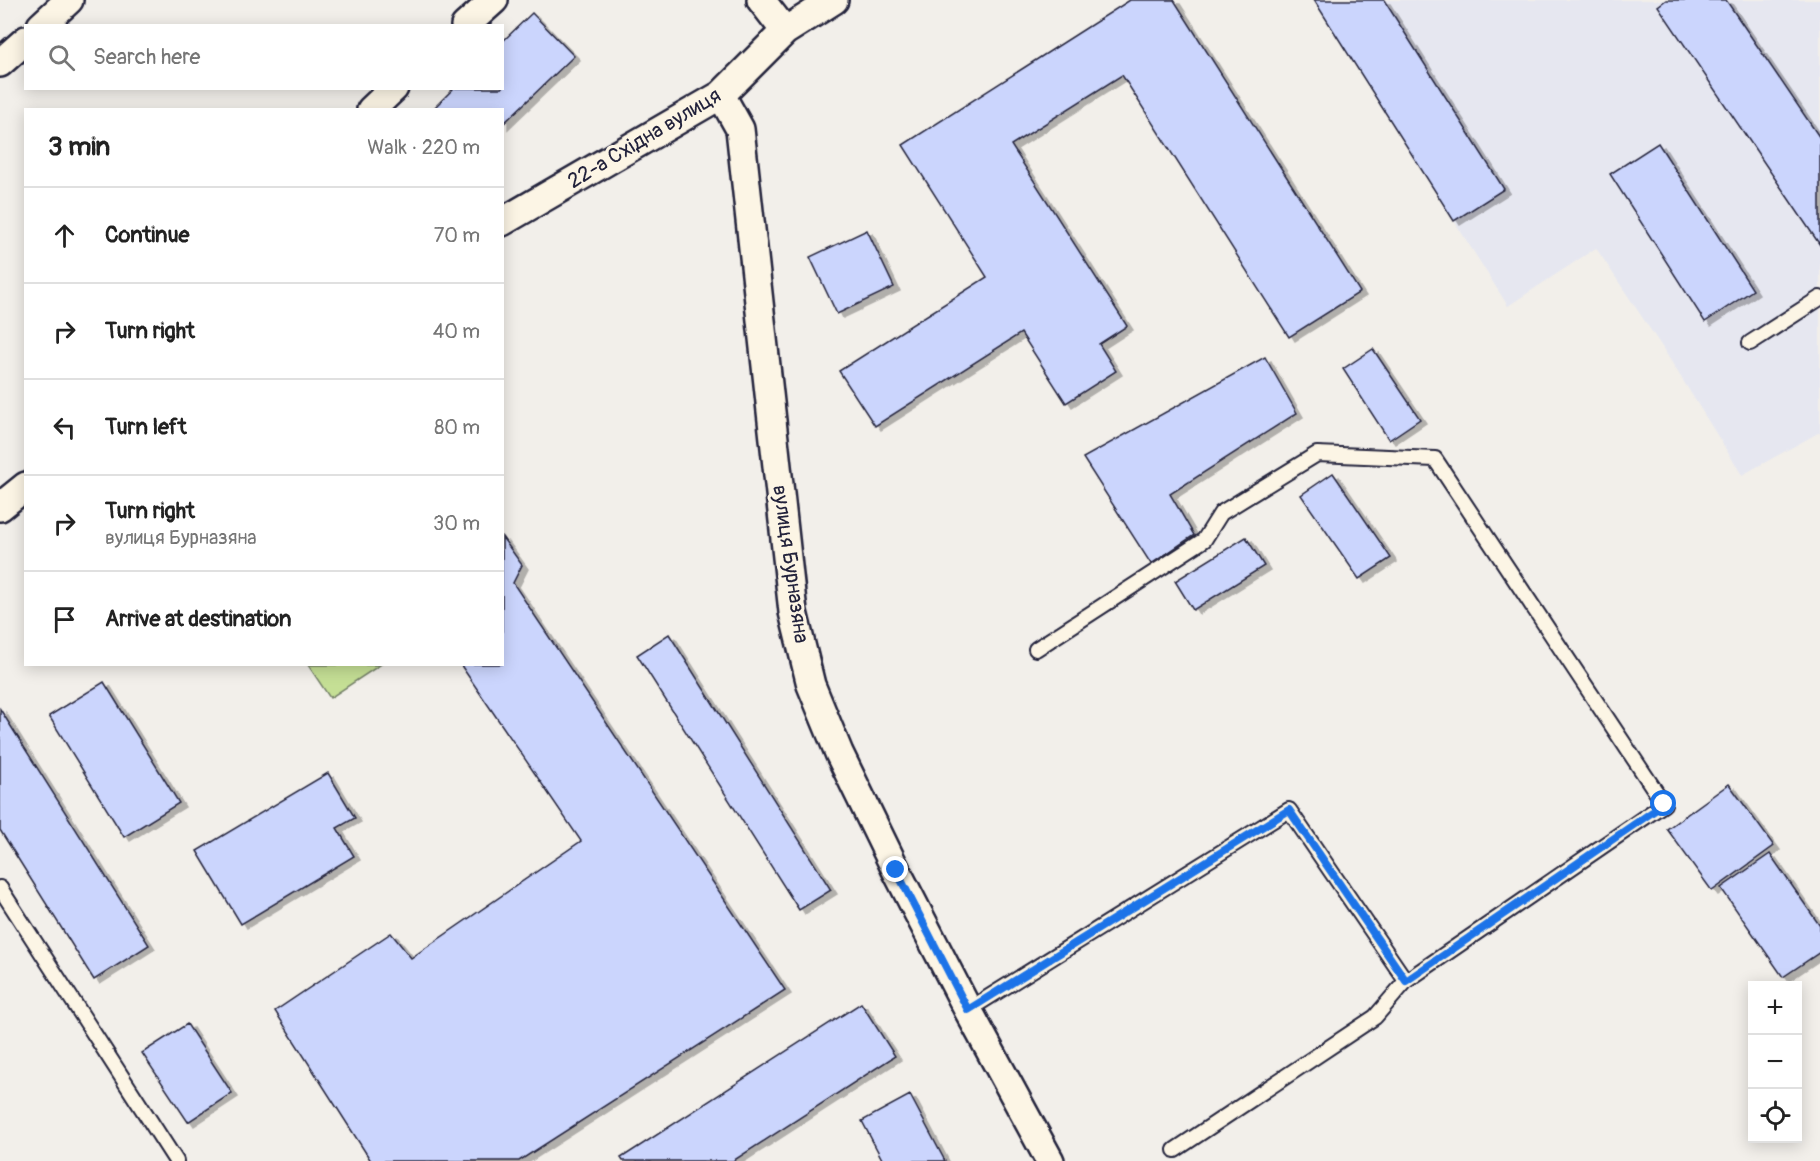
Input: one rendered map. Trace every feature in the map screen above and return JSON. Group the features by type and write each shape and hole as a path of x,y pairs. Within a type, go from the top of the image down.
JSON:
{"street":[{"path":"43,24 69,0"},
{"path":"467,24 494,0"},
{"path":"761,0 785,31"},
{"name":"22-а Східна вулиця","path":"504,221 721,95 785,31 834,0"},
{"path":"0,63 24,42"},
{"path":"373,108 392,90"},
{"name":"вулиця Бурназяна","path":"721,95 740,129 793,612 811,685 839,753 968,1010 1050,1161"},
{"path":"0,507 24,488"}],"lane":[{"path":"1750,343 1820,298"},
{"path":"1036,649 1204,540 1221,513 1317,454 1435,459 1664,804 1406,981 1375,1017 1175,1150"},
{"path":"968,1010 1289,810 1406,981"},
{"path":"0,888 176,1161"}],"shaded area":[{"path":"1314,0 1820,0 1820,432 1742,475 1664,350 1596,248 1508,306"}],"green space":[{"path":"309,666 378,666 330,698"}],"building":[{"path":"1130,0 1174,0 1360,292 1289,337 1122,75 1011,145 1127,326 1099,344 1116,371 1066,403 1021,333 875,426 839,371 987,277 903,145"},
{"path":"1314,0 1384,0 1504,189 1454,221"},
{"path":"1666,0 1726,0 1820,138 1820,245 1658,6"},
{"path":"532,13 574,56 504,123 504,108 434,108 452,90 504,90 504,40"},
{"path":"1658,143 1753,290 1705,322 1610,174"},
{"path":"867,230 894,287 837,314 810,257"},
{"path":"1373,349 1420,419 1389,440 1343,369"},
{"path":"1265,357 1297,413 1170,494 1194,535 1151,564 1083,458"},
{"path":"1333,473 1391,558 1359,579 1301,495"},
{"path":"1246,537 1264,566 1193,610 1175,581"},
{"path":"504,540 522,565 513,583 785,990 519,1161 371,1161 275,1011 391,933 411,958 581,841 461,666 504,666"},
{"path":"669,634 831,890 799,910 637,655"},
{"path":"104,682 179,803 124,837 49,716"},
{"path":"0,709 149,945 94,980 0,830"},
{"path":"328,773 355,818 337,828 354,856 241,924 197,851"},
{"path":"1729,784 1774,846 1712,891 1667,829"},
{"path":"1770,854 1820,926 1820,952 1783,977 1721,888"},
{"path":"861,1003 895,1056 733,1161 623,1161 621,1158"},
{"path":"187,1024 232,1093 188,1122 142,1053"},
{"path":"910,1095 945,1161 883,1161 862,1121"}],"route":[{"path":"896,870 968,1010 1289,810 1406,981 1664,804"}]}
